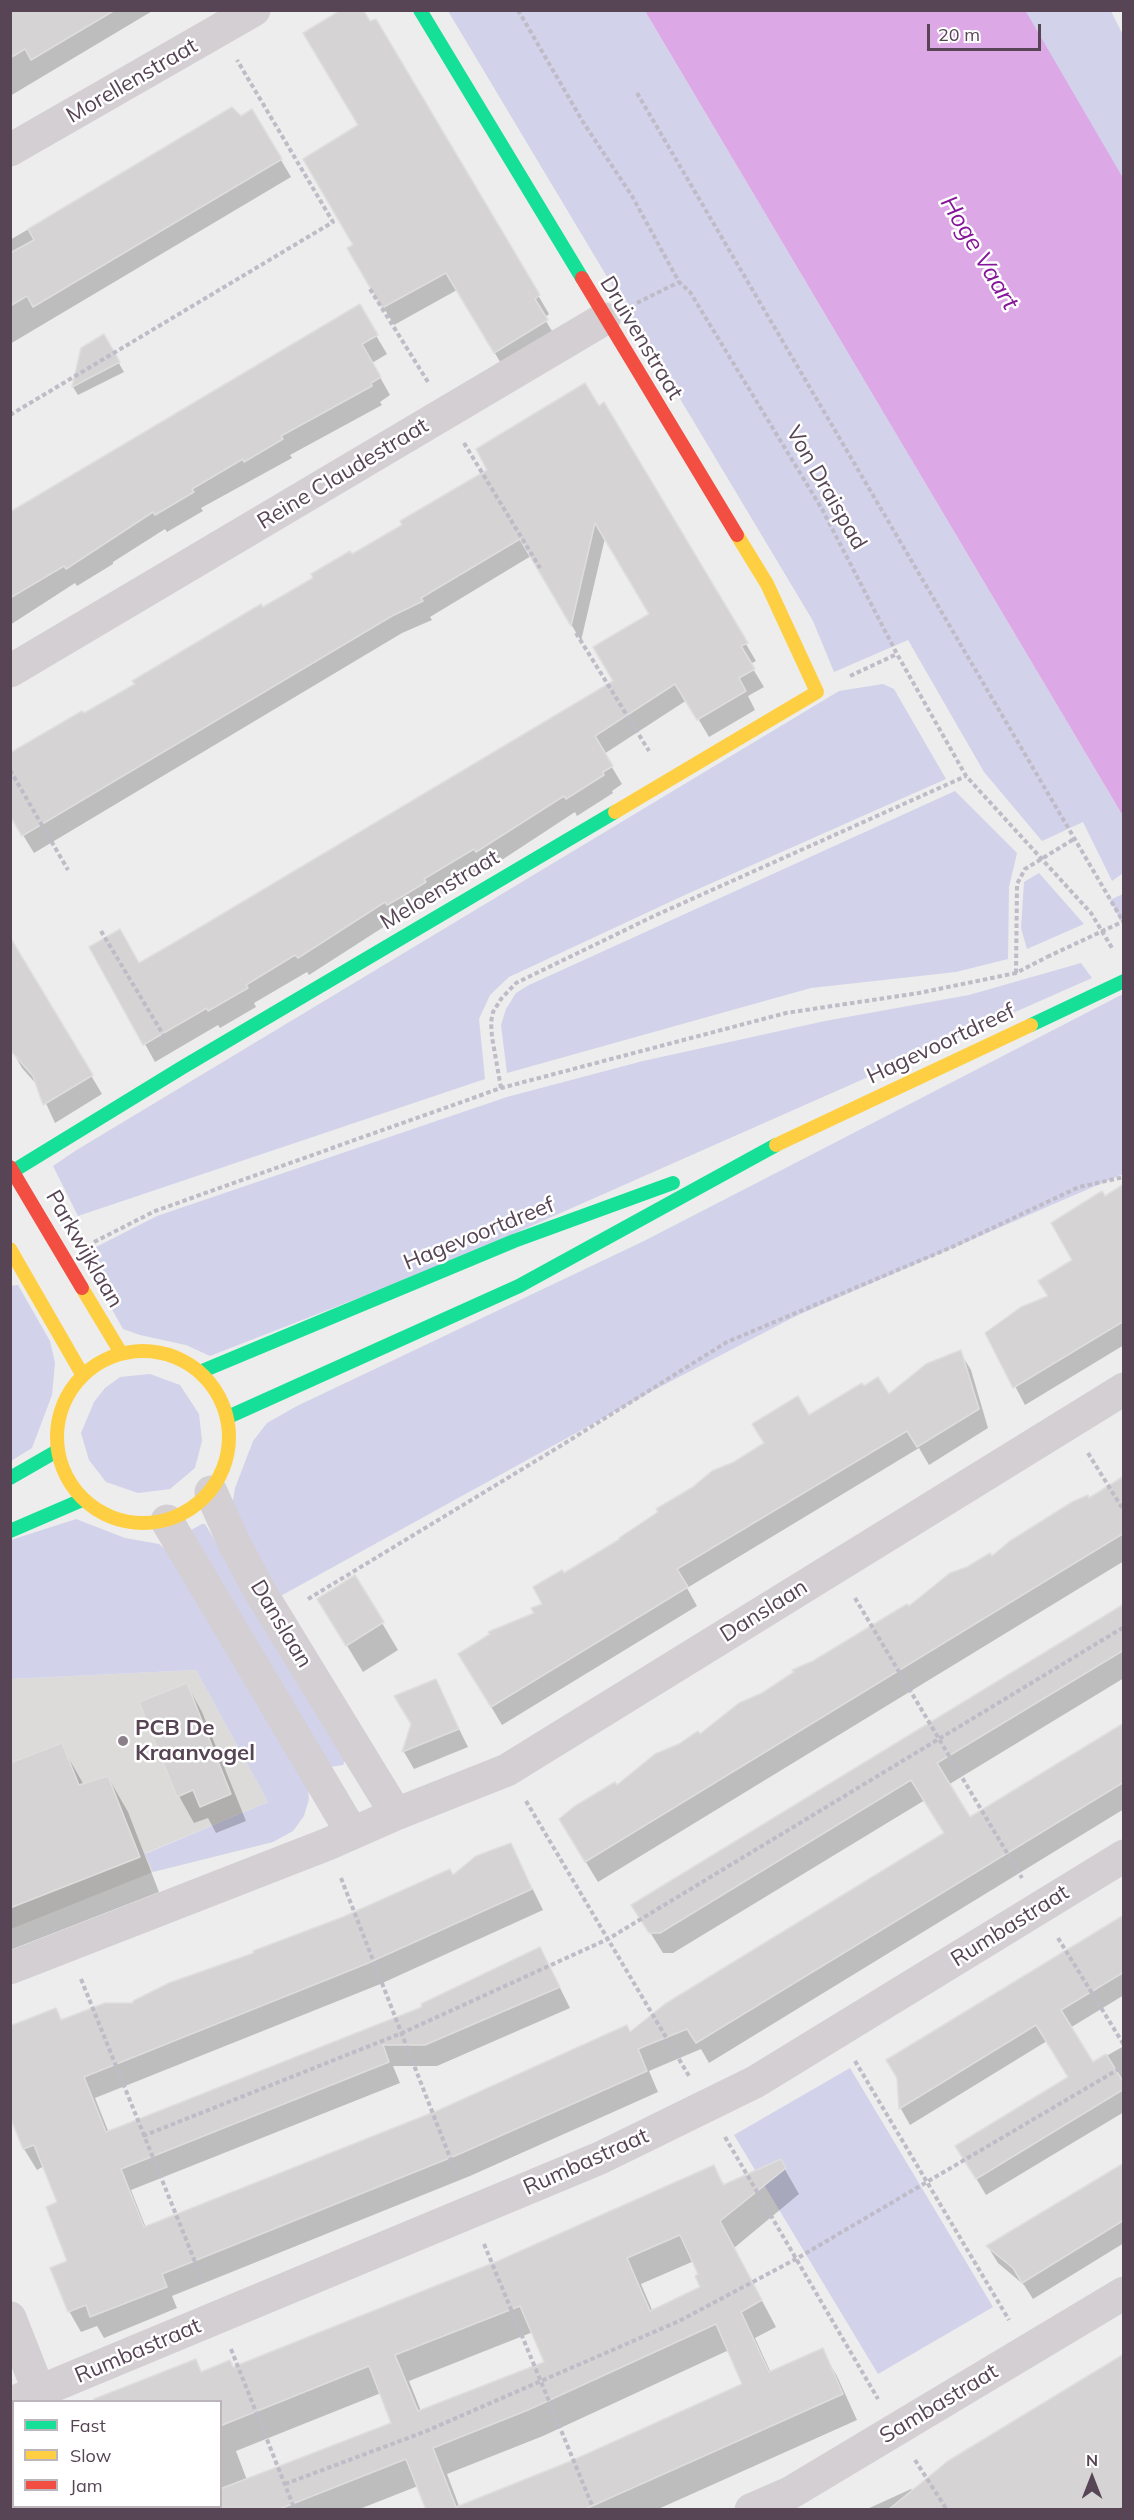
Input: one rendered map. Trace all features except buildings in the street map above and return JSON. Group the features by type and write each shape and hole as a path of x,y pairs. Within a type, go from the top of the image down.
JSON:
{"main road":[{"name":"Druivenstraat","path":"420,10 604,319 767,584 817,692"},
{"name":"Meloenstraat","path":"12,1170 817,692"},
{"name":"Hagevoortdreef","path":"228,1418 519,1286 776,1145 1124,981"},
{"name":"Hagevoortdreef","path":"200,1372 514,1241 776,1145"},
{"name":"Parkwijklaan","path":"12,1170 121,1353"},
{"path":"10,1249 82,1374"},
{"path":"149,1350 176,1357 200,1372 218,1392 228,1418 230,1437 228,1457 221,1476 211,1492 191,1510 167,1521 136,1524 107,1517 82,1500 65,1478 57,1451 57,1423 66,1397 82,1374 100,1361 121,1353 149,1350"},
{"path":"10,1478 57,1451"},
{"path":"10,1531 82,1500"}],"street":[{"name":"Morellenstraat","path":"10,150 254,10"},
{"name":"Reine Claudestraat","path":"10,671 604,319"},
{"name":"Danslaan","path":"10,1968 507,1770 1124,1389"},
{"name":"Danslaan","path":"211,1492 258,1588 396,1814"},
{"name":"Danslaan","path":"167,1521 352,1833"},
{"name":"Rumbastraat","path":"24,2400 600,2158 707,2106 755,2082 1124,1856"},
{"name":"Sambastraat","path":"751,2510 790,2493 1124,2293"},
{"path":"10,2318 24,2400"}],"path":[{"name":"Von Draispad","path":"518,10 583,123 632,196 679,282 690,292 822,509 897,654 966,776 1091,913 1118,957"},
{"path":"10,415 333,222 220,30"},
{"name":"Von Draispad","path":"638,93 1124,922"},
{"path":"604,319 679,282"},
{"path":"576,633 666,780"},
{"path":"817,692 897,654"},
{"path":"10,770 68,870"},
{"path":"501,1088 491,1022 493,1012 501,999 516,983 654,916 966,776"},
{"path":"1016,973 1017,884 1025,869 1075,838"},
{"path":"63,1255 155,1211 501,1088 786,1013 919,993 1016,973 1124,922"},
{"path":"101,932 183,1067"},
{"path":"308,1599 727,1342 952,1247 1079,1187 1124,1177"},
{"path":"1069,1422 1124,1511"},
{"path":"836,1567 1124,2045"},
{"path":"143,2136 402,2033 608,1940 1124,1627"},
{"path":"507,1770 896,2429 947,2510"},
{"path":"68,1945 295,2510"},
{"path":"837,2032 1027,2350"},
{"path":"285,2484 424,2432 679,2321 796,2259 1124,2066"}],"shaded area":[{"path":"448,11 645,11 1123,816 1123,873 1112,881 1083,822 1042,841 984,772 908,640 834,672 813,621"},
{"path":"1024,11 1111,11 1123,35 1123,179"},
{"path":"883,684 894,689 946,779 687,894 509,977 490,995 479,1019 485,1079 78,1216 53,1166 75,1151 839,691"},
{"path":"955,791 1017,853 1009,887 1008,959 956,972 811,988 507,1073 501,1025 506,1009 516,993 529,985"},
{"path":"1039,873 1084,924 1027,949 1021,928 1024,882"},
{"path":"1123,894 1123,925 1110,900"},
{"path":"1081,963 1092,978 443,1265 210,1356 186,1345 123,1329 83,1258 96,1247 157,1216 507,1097 643,1061 825,1021 969,995"},
{"path":"1123,994 1123,1174 796,1316 654,1390 277,1598 232,1507 235,1488 253,1441 267,1423 297,1406 644,1241"},
{"path":"18,1285 50,1341 55,1363 52,1395 32,1448 11,1461 10,1286"},
{"path":"150,1374 180,1385 199,1414 202,1441 195,1468 170,1489 138,1493 106,1482 89,1460 81,1433 94,1402 105,1388 120,1377"},
{"path":"76,1519 125,1538 159,1544 172,1555 307,1780 309,1799 304,1816 293,1831 273,1842 153,1872 145,1854 268,1802 196,1670 11,1679 11,1540"},
{"path":"205,1524 346,1759 343,1765 330,1767 191,1530"},
{"name":"PCB De Kraanvogel","path":"196,1670 268,1802 146,1853 153,1872 11,1929 11,1679"},
{"path":"850,2068 993,2307 878,2374 734,2135"},
{"path":"12,2432 12,2508 60,2509 11,2509 10,2433"}],"water":[{"name":"Hoge Vaart","path":"1025,10 1123,178 1123,816 645,11"}],"traffic: fast":[{"path":"420,10 582,278"},
{"path":"10,1173 183,1067 615,812"},
{"path":"1031,1025 1124,981"},
{"path":"228,1417 519,1286 776,1145"},
{"path":"200,1372 514,1241 673,1183"},
{"path":"10,1478 57,1451"},
{"path":"10,1531 82,1500"}],"traffic: slow":[{"path":"615,812 817,692 767,584 737,535"},
{"path":"776,1145 1031,1025"},
{"path":"10,1249 82,1374"},
{"path":"82,1288 121,1353"},
{"path":"143,1351 160,1352 176,1357 191,1365 204,1376 215,1389 223,1404 228,1420 229,1437 228,1454 223,1470 215,1485 204,1498 191,1509 176,1517 160,1522 143,1523 126,1522 110,1517 95,1509 82,1498 71,1485 63,1470 58,1454 57,1437 58,1420 63,1404 71,1389 82,1376 95,1365 110,1357 126,1352 143,1351"}],"traffic: jam":[{"path":"582,278 737,535"},
{"path":"10,1167 82,1288"}],"place":[{"name":"PCB De Kraanvogel","path":"123,1741"}]}
